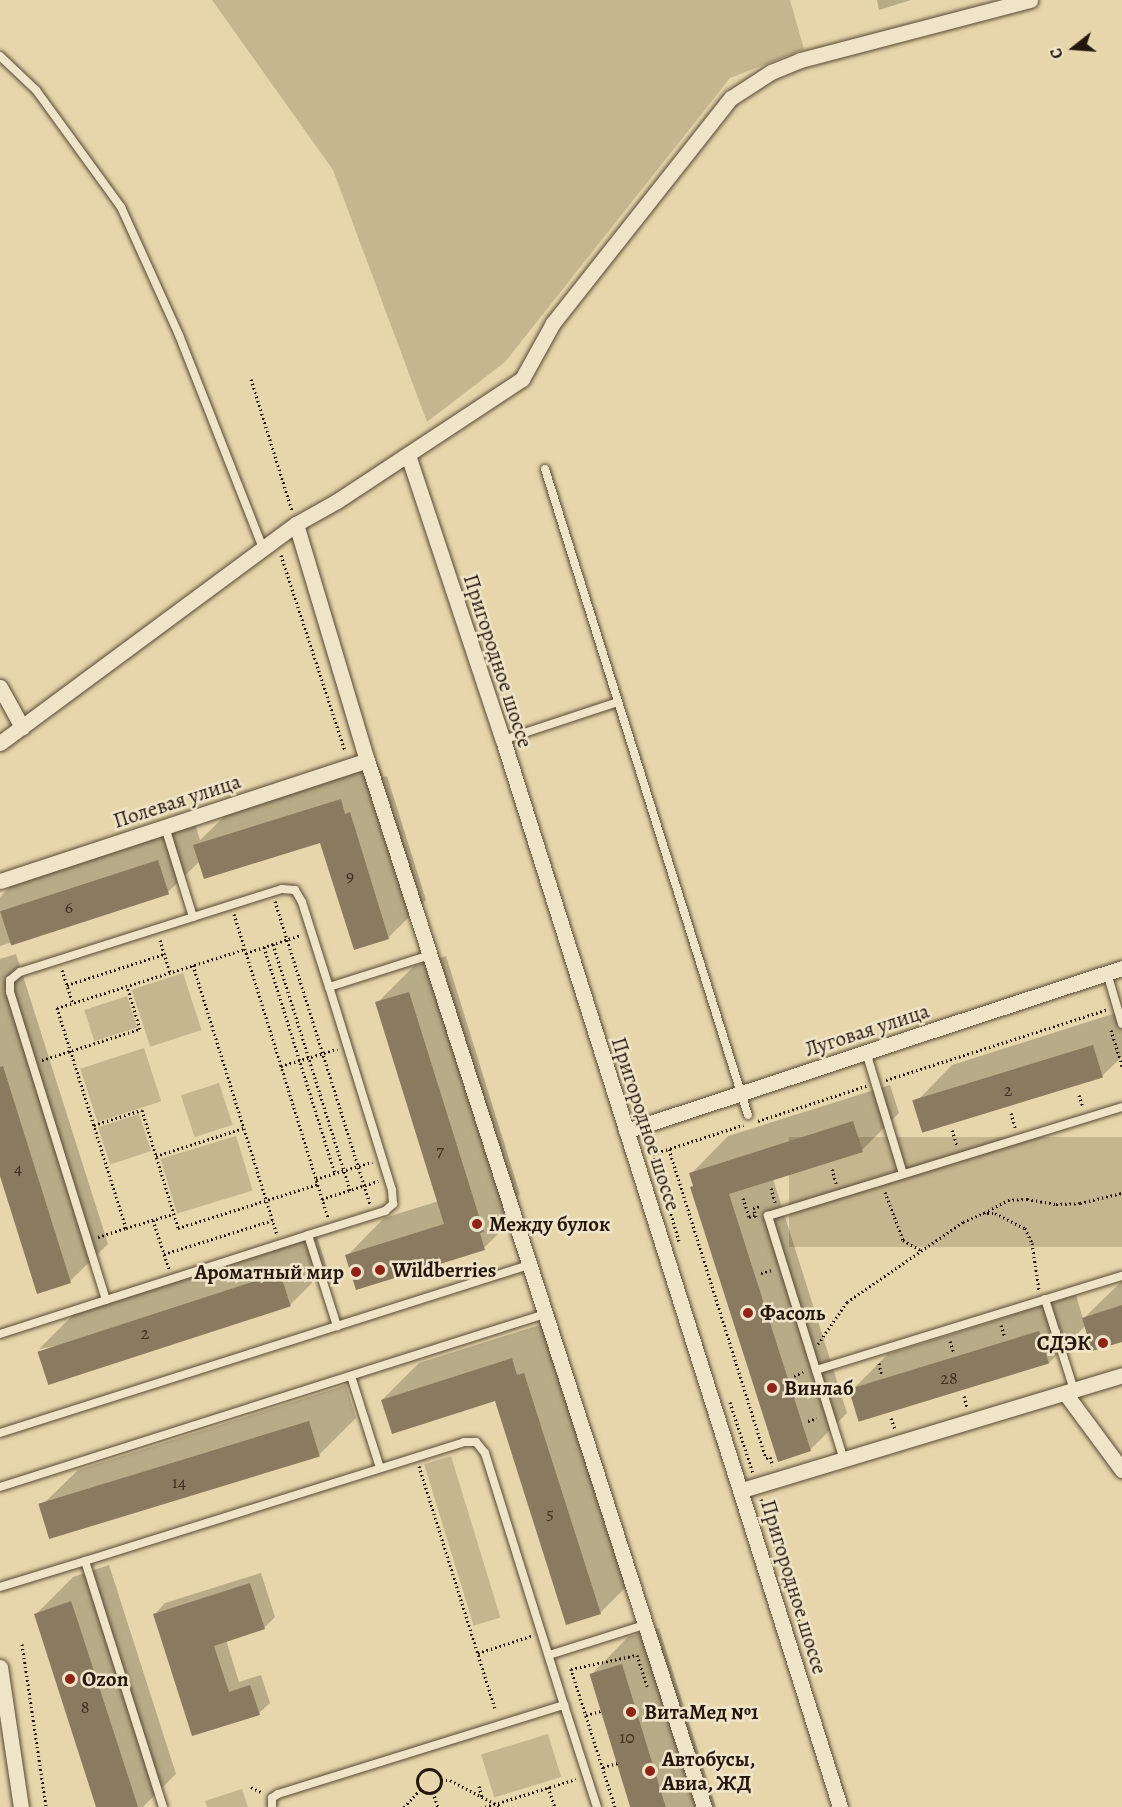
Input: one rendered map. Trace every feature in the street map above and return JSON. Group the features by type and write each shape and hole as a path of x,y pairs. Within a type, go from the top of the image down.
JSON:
{"street":[{"path":"0,743 296,524 408,455 522,379 553,322 731,98 771,72 800,60 1030,0"},
{"name":"Пригородное шоссе","path":"408,455 503,740 742,1490 840,1807"},
{"path":"296,524 367,760 704,1807"},
{"path":"0,687 22,727"},
{"name":"Полевая улица","path":"0,881 367,760"},
{"name":"Луговая улица","path":"626,1131 1122,968"},
{"path":"742,1490 1122,1375"},
{"path":"1070,1392 1122,1470"},
{"path":"0,1667 21,1807"}],"lane":[{"path":"0,56 36,90 120,207 179,335 269,543"},
{"path":"545,468 748,1115"},
{"path":"503,740 618,702"},
{"path":"165,827 193,917"},
{"path":"0,1334 331,1228 373,1214 393,1204 388,1178 312,932 302,902 295,890 282,889 272,892 20,972 10,980 10,992 106,1300"},
{"path":"329,987 430,956"},
{"path":"1107,974 1122,1024"},
{"path":"866,1052 903,1174"},
{"path":"844,1460 768,1216 1122,1107"},
{"path":"308,1235 337,1326"},
{"path":"0,1432 529,1265"},
{"path":"816,1370 1122,1276"},
{"path":"1044,1300 1070,1392"},
{"path":"0,1487 545,1314"},
{"path":"351,1376 380,1468"},
{"path":"0,1587 464,1442 476,1442 485,1453 597,1807"},
{"path":"85,1561 163,1807"},
{"path":"549,1655 644,1625"},
{"path":"272,1807 272,1798 278,1794 564,1705"}],"path":[{"path":"251,379 296,524"},
{"path":"269,543 350,766"},
{"path":"272,892 373,1214"},
{"path":"231,905 331,1228"},
{"path":"156,929 170,973"},
{"path":"126,1228 57,1008 194,965 312,932"},
{"path":"273,944 350,1190"},
{"path":"264,947 335,1173"},
{"path":"67,985 164,954"},
{"path":"59,960 73,1003"},
{"path":"194,965 280,1244"},
{"path":"33,1063 140,1029 127,986"},
{"path":"1108,1022 1122,1067"},
{"path":"281,1066 347,1046"},
{"path":"885,1080 888,1090"},
{"path":"864,1087 867,1097"},
{"path":"1079,1095 1083,1107 1092,1104"},
{"path":"94,1125 142,1110 178,1228 318,1184"},
{"path":"1011,1113 1015,1127"},
{"path":"1005,1130 1026,1124"},
{"path":"156,1156 244,1128"},
{"path":"952,1130 957,1145"},
{"path":"948,1148 967,1142"},
{"path":"669,1149 766,1458 770,1457 776,1476"},
{"path":"316,1179 382,1158"},
{"path":"832,1169 836,1183"},
{"path":"322,1199 388,1178"},
{"path":"826,1186 846,1180"},
{"path":"882,1181 903,1240 922,1251"},
{"path":"771,1188 775,1202"},
{"path":"806,1382 798,1354 810,1350 823,1340 847,1302 963,1222 1008,1200 1027,1199 1056,1204 1080,1203 1122,1193"},
{"path":"743,1198 748,1217 755,1215"},
{"path":"759,1226 753,1208 785,1198"},
{"path":"983,1213 995,1213 1025,1228 1032,1243 1034,1272 1044,1300"},
{"path":"88,1240 174,1214"},
{"path":"153,1220 172,1279"},
{"path":"164,1254 273,1220"},
{"path":"761,1273 772,1270 776,1281"},
{"path":"782,1303 789,1324"},
{"path":"776,1317 786,1314"},
{"path":"992,1328 1010,1322"},
{"path":"1001,1325 1005,1337"},
{"path":"940,1344 958,1338"},
{"path":"950,1341 954,1353"},
{"path":"868,1366 889,1360"},
{"path":"879,1363 882,1376"},
{"path":"794,1376 803,1372"},
{"path":"964,1396 969,1411"},
{"path":"815,1409 821,1429"},
{"path":"808,1421 818,1418"},
{"path":"891,1418 897,1434"},
{"path":"416,1457 495,1708"},
{"path":"478,1653 542,1633"},
{"path":"22,1644 46,1807"},
{"path":"615,1807 571,1669 637,1656 648,1688"},
{"path":"586,1715 601,1711"},
{"path":"485,1807 618,1763"},
{"path":"426,1769 436,1771 441,1780 438,1790 433,1792 421,1789 418,1777 426,1769"},
{"path":"441,1780 450,1780 501,1807"},
{"path":"479,1786 483,1797"},
{"path":"548,1787 555,1807"},
{"path":"526,1788 528,1794"},
{"path":"404,1807 421,1789"},
{"path":"433,1792 438,1807"}],"shaded area":[{"path":"212,0 790,0 804,49 730,78 505,362 427,422 333,170"},
{"path":"183,973 202,1030 150,1047 132,990"},
{"path":"127,996 137,1027 94,1041 84,1010"},
{"path":"144,1048 161,1101 98,1122 80,1069"},
{"path":"219,1083 233,1125 195,1137 181,1095"},
{"path":"139,1114 151,1151 110,1164 98,1127"},
{"path":"236,1136 253,1191 177,1214 160,1159"},
{"path":"789,1137 1122,1137 1122,1247 789,1247"},
{"path":"451,1456 500,1618 474,1626 424,1464"},
{"path":"548,1734 561,1777 494,1797 481,1754"},
{"path":"242,1789 248,1807 207,1807 205,1801"}],"building":[{"path":"341,799 345,814 350,812 389,939 354,950 320,843 204,879 193,845"},
{"path":"158,860 169,894 11,946 0,911"},
{"path":"409,992 484,1232 480,1233 485,1250 356,1290 345,1255 444,1224 375,1002"},
{"path":"1093,1045 1103,1078 922,1133 912,1100"},
{"path":"3,1066 71,1283 37,1294 0,1176 0,1067"},
{"path":"853,1121 863,1152 729,1194 811,1451 778,1462 690,1187 693,1186 689,1173"},
{"path":"280,1273 291,1306 48,1385 37,1352"},
{"path":"1122,1305 1122,1342 1092,1351 1082,1318"},
{"path":"1039,1331 1049,1364 859,1422 849,1389"},
{"path":"512,1358 517,1375 524,1373 601,1614 566,1625 495,1401 392,1434 381,1400"},
{"path":"309,1421 320,1456 49,1539 38,1504"},
{"path":"250,1583 265,1629 214,1646 229,1692 250,1685 260,1715 192,1736 153,1614"},
{"path":"71,1601 138,1807 96,1807 34,1614"},
{"path":"622,1664 666,1807 630,1807 589,1674"}],"place":[{"name":"Между булок","path":"477,1224"},
{"name":"Wildberries","path":"380,1270"},
{"name":"Ароматный мир","path":"356,1272"},
{"name":"Фасоль","path":"748,1313"},
{"name":"СДЭК","path":"1103,1343"},
{"name":"Винлаб","path":"772,1388"},
{"name":"Ozon","path":"70,1679"},
{"name":"ВитаМед №1","path":"631,1712"},
{"name":"Автобусы, Авиа, ЖД","path":"650,1771"}]}
